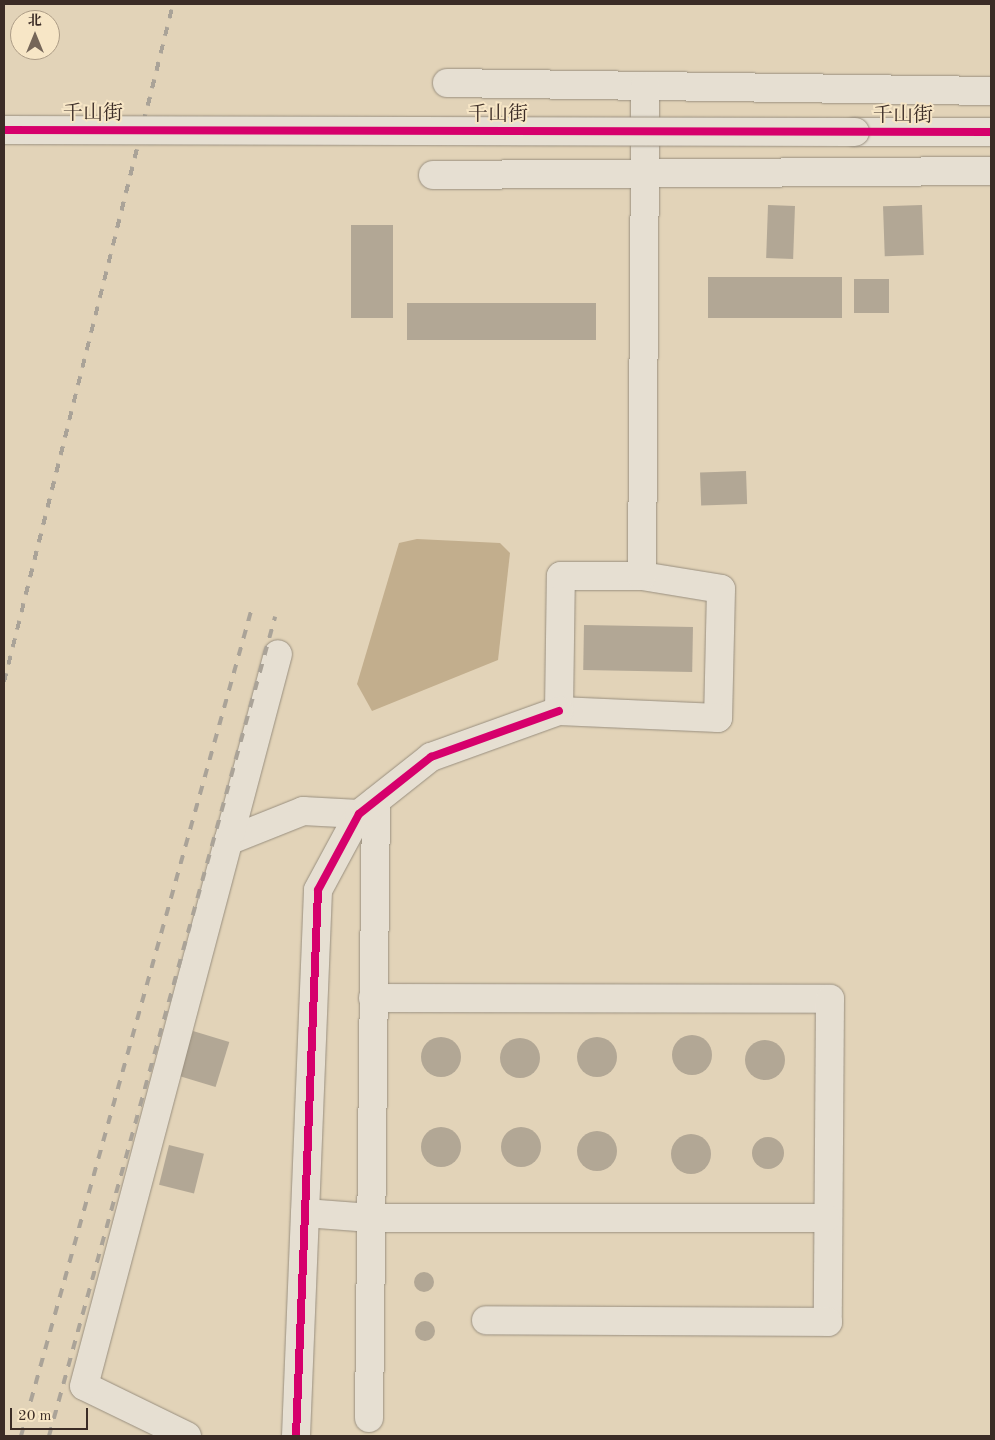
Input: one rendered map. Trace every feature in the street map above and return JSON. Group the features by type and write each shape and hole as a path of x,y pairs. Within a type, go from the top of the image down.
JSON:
{"street":[{"path":"447,83 991,91"},
{"path":"642,576 645,86"},
{"name":"千山街","path":"4,130 991,132"},
{"path":"432,175 991,171"},
{"path":"296,1436 318,890 367,808 431,757 559,711 718,718 720,589 642,576 562,576 559,711"},
{"path":"187,1436 84,1386 278,654"},
{"path":"228,841 303,811 367,808"},
{"path":"367,808 373,998 369,1418"},
{"path":"373,998 830,999 826,1218 828,1322 486,1320"},
{"path":"305,1213 371,1218 826,1218"}],"shaded area":[{"path":"417,539 500,543 510,553 498,660 372,711 357,684 399,543"}],"building":[{"path":"768,205 795,206 793,259 766,258"},
{"path":"922,205 924,255 885,256 883,206"},
{"path":"351,225 393,225 393,318 351,318"},
{"path":"708,277 842,277 842,318 708,318"},
{"path":"854,279 889,279 889,313 854,313"},
{"path":"407,303 596,303 596,340 407,340"},
{"path":"746,471 747,504 701,506 700,473"},
{"path":"584,625 693,627 692,672 583,670"},
{"path":"193,1031 229,1042 216,1087 179,1076"},
{"path":"696,1035 703,1038 709,1044 712,1055 711,1063 703,1072 696,1075 688,1075 681,1072 673,1063 672,1051 675,1044 684,1036"},
{"path":"445,1037 452,1040 458,1046 461,1057 460,1065 452,1074 445,1077 437,1077 430,1074 422,1065 421,1053 424,1046 433,1038"},
{"path":"601,1037 608,1040 614,1046 617,1057 616,1065 608,1074 601,1077 593,1077 586,1074 578,1065 577,1053 580,1046 589,1038"},
{"path":"524,1038 531,1041 537,1047 540,1058 539,1066 531,1075 524,1078 516,1078 509,1075 501,1066 500,1054 503,1047 512,1039"},
{"path":"769,1040 776,1043 782,1049 785,1060 784,1068 776,1077 769,1080 761,1080 754,1077 746,1068 745,1056 748,1049 757,1041"},
{"path":"445,1127 452,1130 458,1136 461,1147 460,1155 452,1164 445,1167 437,1167 430,1164 422,1155 421,1143 424,1136 433,1128"},
{"path":"525,1127 532,1130 538,1136 541,1147 540,1155 532,1164 525,1167 517,1167 510,1164 502,1155 501,1143 504,1136 513,1128"},
{"path":"601,1131 608,1134 614,1140 617,1151 616,1159 608,1168 601,1171 593,1171 586,1168 578,1159 577,1147 580,1140 589,1132"},
{"path":"695,1134 702,1137 708,1143 711,1154 710,1162 702,1171 695,1174 687,1174 680,1171 672,1162 671,1150 674,1143 683,1135"},
{"path":"768,1137 779,1142 784,1153 779,1164 768,1169 757,1164 752,1153 757,1142"},
{"path":"169,1145 204,1154 194,1193 159,1185"},
{"path":"424,1272 431,1275 434,1282 431,1289 424,1292 417,1289 414,1282 417,1275"},
{"path":"425,1321 432,1324 435,1331 432,1338 425,1341 418,1338 415,1331 418,1324"}],"railway":[{"path":"4,682 173,4"},
{"path":"21,1436 251,611"},
{"path":"49,1436 275,617"}],"cycle path":[{"path":"4,130 991,132"},
{"path":"296,1436 318,890 359,814 431,757 559,711"}]}
